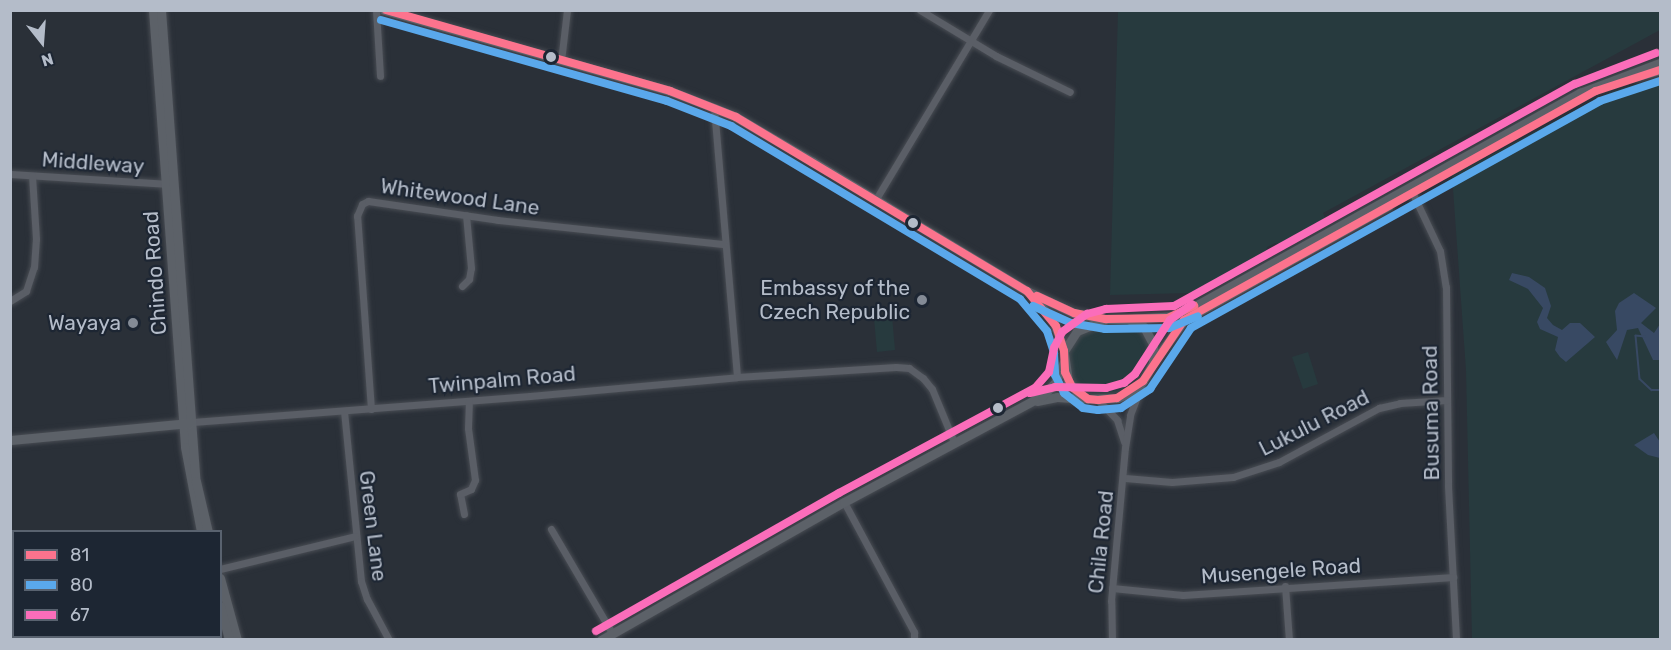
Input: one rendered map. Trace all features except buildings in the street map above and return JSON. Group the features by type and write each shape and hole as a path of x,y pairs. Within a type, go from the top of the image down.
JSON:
{"main road":[{"name":"Chindo Road","path":"153,10 170,184 189,423 196,481 208,530"},
{"name":"Chindo Road","path":"161,10 170,184"},
{"path":"384,10 670,91 736,117 1027,291 1074,313 1106,319 1177,316 1594,85 1660,63"},
{"path":"1023,405 1051,398 1093,400 1117,398 1143,381 1184,320 1589,94 1660,70"},
{"path":"1027,291 1053,320 1064,351 1064,362 1072,387 1093,400"},
{"path":"1064,351 1077,331 1106,319"},
{"path":"1128,319 1144,327 1147,332 1153,344 1153,363"},
{"path":"601,639 844,502 1023,405 1052,387 1064,362"},
{"name":"Chindo Road","path":"189,423 187,463 201,530"},
{"name":"Twinpalm Road","path":"10,440 189,423"},
{"path":"222,585 237,639"},
{"path":"222,613 229,639"}],"street":[{"path":"376,10 380,76"},
{"path":"561,61 567,10"},
{"path":"920,10 971,42 1070,92"},
{"path":"876,199 989,10"},
{"path":"714,108 736,377"},
{"name":"Middleway","path":"10,174 170,184"},
{"path":"10,301 26,291 34,267 36,239 32,176"},
{"name":"Busuma Road","path":"1412,192 1443,260 1446,287 1447,400 1456,639"},
{"name":"Whitewood Lane","path":"371,410 357,225 358,210 362,204 376,200 466,215 724,244"},
{"path":"462,286 469,279 471,268 466,215"},
{"name":"Twinpalm Road","path":"189,423 371,410 736,377 909,368 916,371 932,389 954,442"},
{"name":"Chila Road","path":"1112,639 1112,588 1125,478 1125,448 1130,414 1143,381"},
{"name":"Chila Road","path":"1093,400 1117,420 1125,448"},
{"name":"Lukulu Road","path":"1125,478 1172,482 1233,477 1279,462 1379,408 1400,403 1447,400"},
{"path":"464,514 460,494 471,489 476,480 468,428 468,401"},
{"name":"Green Lane","path":"344,411 355,536 364,591 389,639"},
{"path":"844,502 914,632 914,639"},
{"path":"551,529 612,633"},
{"path":"222,569 355,536"},
{"name":"Musengele Road","path":"1112,588 1183,595 1286,586 1453,577"},
{"path":"1286,586 1289,639"}],"green space":[{"path":"1660,10 1660,30 1323,213 1325,218 1280,244 1275,243 1267,247 1266,252 1190,293 1110,295 1118,11"},
{"path":"1660,77 1660,639 1472,639 1466,370 1452,175 1612,91"},
{"path":"892,316 895,350 877,352 874,318"},
{"path":"1121,322 1142,329 1149,349 1145,366 1120,391 1107,396 1088,394 1080,390 1068,374 1068,355 1071,347 1082,333 1105,324"},
{"path":"1308,352 1318,384 1303,389 1292,357"}],"water":[{"path":"1512,273 1529,277 1545,288 1551,306 1547,318 1553,325 1562,330 1570,323 1580,323 1595,337 1566,362 1555,350 1558,337 1540,329 1537,322 1543,308 1528,289 1509,280"},
{"path":"1634,293 1656,308 1641,323 1654,333 1660,324 1660,360 1653,360 1638,328 1627,330 1617,360 1606,342 1617,330 1615,311 1619,303"},
{"path":"1654,433 1660,442 1660,458 1648,455 1634,445"}],"waterway":[{"path":"1645,337 1636,336 1640,379 1652,390 1660,390"}],"transit line":[{"name":"81","path":"386,10 670,91 736,117 1027,291 1056,326 1064,351 1065,372 1072,387 1088,399 1098,400 1117,398 1143,381 1184,320 1596,91 1660,70"},
{"name":"80","path":"381,20 667,101 731,126 1020,299 1047,331 1054,353 1055,375 1064,393 1083,408 1098,410 1121,408 1150,389 1191,328 1600,101 1660,81"},
{"name":"67","path":"596,631 839,493 1035,388 1049,372 1054,348 1062,332 1087,314 1106,309 1174,306 1575,84 1656,53"},
{"name":"81","path":"1037,296 1074,313 1106,319 1168,318 1194,306"},
{"name":"67","path":"1030,393 1055,387 1106,388 1124,383 1135,374 1170,320 1192,304"},
{"name":"80","path":"1033,306 1071,323 1105,329 1169,328 1198,316"}],"place":[{"name":"Embassy of the Czech Republic","path":"922,300"},
{"name":"Wayaya","path":"133,323"}]}
